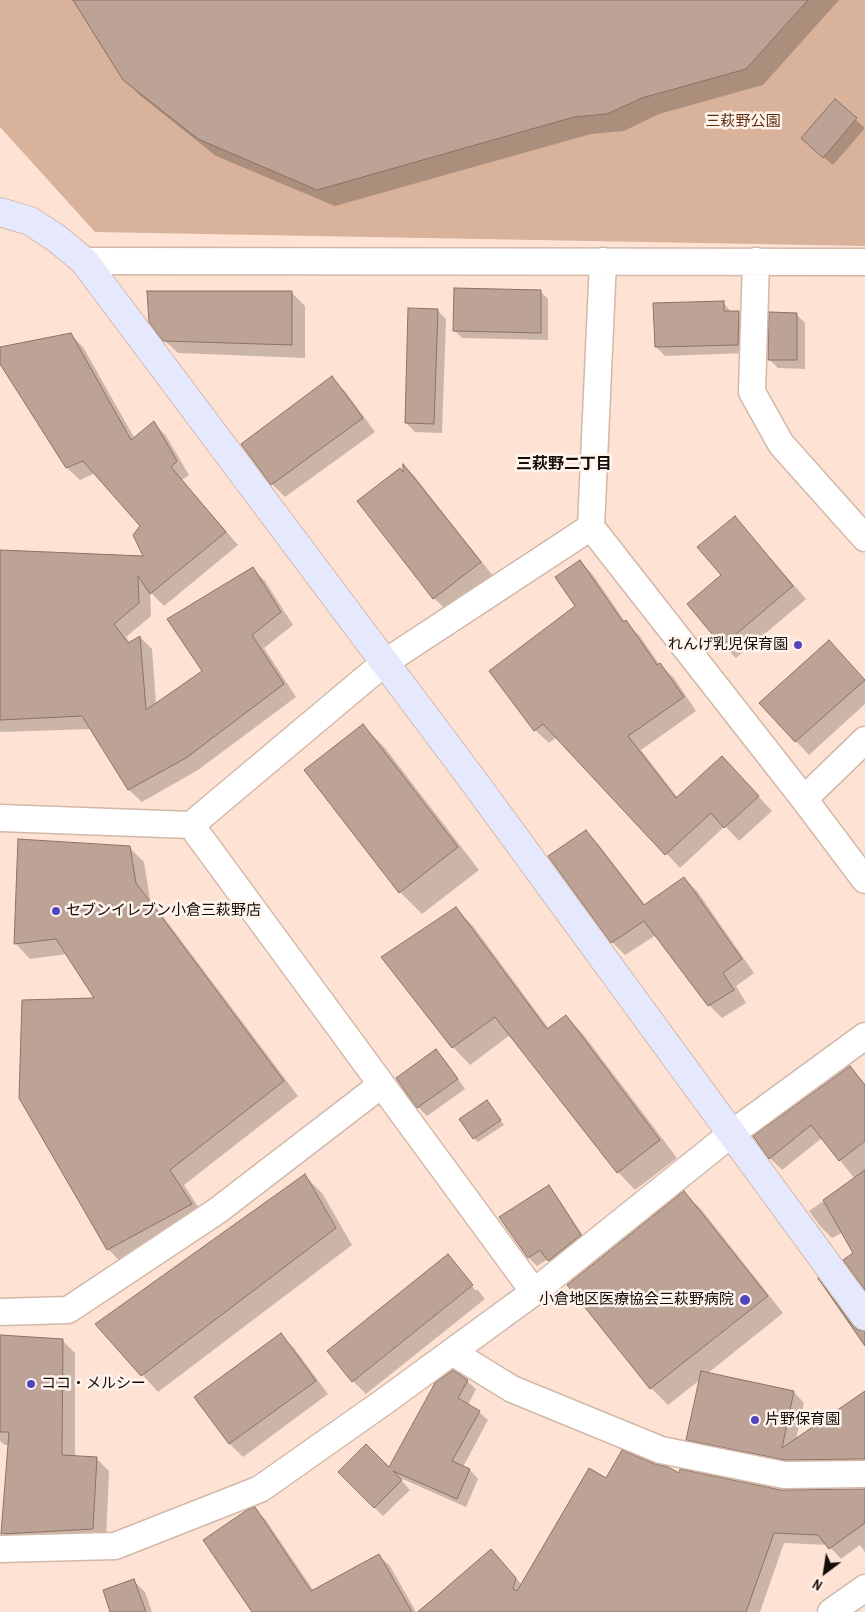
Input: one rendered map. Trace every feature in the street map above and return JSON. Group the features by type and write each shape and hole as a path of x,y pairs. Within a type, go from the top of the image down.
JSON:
{"street":[{"path":"0,212 30,222 56,238 84,261 478,787 865,1316"},
{"path":"84,261 865,262"},
{"path":"602,261 591,527 865,880"},
{"path":"756,261 752,392 782,444 865,538"},
{"path":"0,818 190,824 384,663 591,527"},
{"path":"804,799 865,740"},
{"path":"190,824 534,1292"},
{"path":"0,1548 115,1546 260,1489 534,1292 731,1134 865,1036"},
{"path":"0,1312 68,1310 217,1211 381,1085"},
{"path":"452,1352 512,1389 661,1450 784,1475 865,1474"},
{"path":"831,1612 865,1588"}],"green space":[{"name":"三萩野公園","path":"0,0 865,0 865,246 95,232 0,127"}],"building":[{"path":"73,0 808,0 746,69 642,98 607,114 574,117 317,190 198,139 123,80"},
{"path":"835,99 857,118 823,158 801,138"},
{"path":"454,288 541,290 541,333 453,331"},
{"path":"147,291 292,291 292,345 163,341 149,322"},
{"path":"724,301 724,311 739,311 738,345 655,347 653,303"},
{"path":"408,308 438,309 434,424 405,423"},
{"path":"769,312 797,313 797,360 768,360"},
{"path":"71,333 131,440 154,421 177,461 171,467 226,532 150,594 138,576 139,603 114,624 128,643 140,636 146,710 202,671 167,619 253,567 281,612 252,635 284,684 186,758 128,790 82,716 0,720 0,550 143,556 133,535 140,526 83,461 66,468 0,364 0,347"},
{"path":"332,376 363,418 271,485 241,444"},
{"path":"403,464 481,562 433,599 357,501 400,468 403,472"},
{"path":"735,516 793,586 722,646 687,604 721,575 697,547"},
{"path":"580,560 623,622 626,620 657,665 660,663 684,697 628,736 676,798 722,756 759,796 724,828 711,813 665,855 543,724 534,731 489,671 575,606 555,577"},
{"path":"829,640 865,680 795,742 759,703"},
{"path":"363,724 458,847 399,893 304,770"},
{"path":"586,830 644,905 684,877 742,959 723,973 734,990 708,1006 644,921 611,943 548,856"},
{"path":"18,839 130,846 136,883 284,1081 170,1170 192,1204 107,1250 19,1098 22,1000 94,998 56,939 14,944"},
{"path":"456,907 547,1029 566,1015 660,1140 617,1173 495,1017 452,1048 381,957"},
{"path":"436,1049 458,1079 417,1108 396,1078"},
{"path":"850,1066 865,1085 865,1141 839,1161 811,1125 769,1159 753,1136"},
{"path":"487,1100 501,1120 473,1139 459,1119"},
{"path":"865,1170 865,1290 843,1260 853,1253 823,1200"},
{"path":"305,1174 336,1228 141,1376 95,1324"},
{"path":"549,1185 581,1235 548,1261 540,1250 528,1258 499,1217"},
{"path":"684,1191 768,1296 650,1389 567,1285"},
{"path":"448,1254 473,1285 352,1382 327,1351"},
{"path":"818,1278 852,1325 858,1330 865,1331 865,1346"},
{"path":"281,1333 316,1381 229,1444 194,1397"},
{"path":"0,1335 63,1339 62,1455 97,1457 93,1529 1,1534 9,1432 0,1432"},
{"path":"453,1370 468,1380 458,1398 480,1411 452,1461 470,1469 457,1499 393,1471 402,1480 374,1508 338,1472 366,1444 389,1467 435,1383"},
{"path":"701,1371 794,1391 782,1448 865,1391 865,1459 785,1460 686,1440"},
{"path":"622,1450 679,1473 680,1469 781,1490 865,1489 865,1523 829,1549 818,1535 774,1533 746,1612 418,1612 491,1549 516,1578 513,1589 517,1591 589,1468 606,1478"},
{"path":"255,1507 311,1591 379,1554 412,1612 252,1612 203,1540 247,1510"},
{"path":"134,1579 146,1612 110,1612 103,1590"}],"place":[{"name":"れんげ乳児保育園","path":"798,645"},
{"name":"セブンイレブン小倉三萩野店","path":"56,911"},
{"name":"小倉地区医療協会三萩野病院","path":"745,1300"},
{"name":"ココ・メルシー","path":"31,1384"},
{"name":"片野保育園","path":"755,1420"}],"district":[{"name":"三萩野二丁目","path":"564,465"}]}
